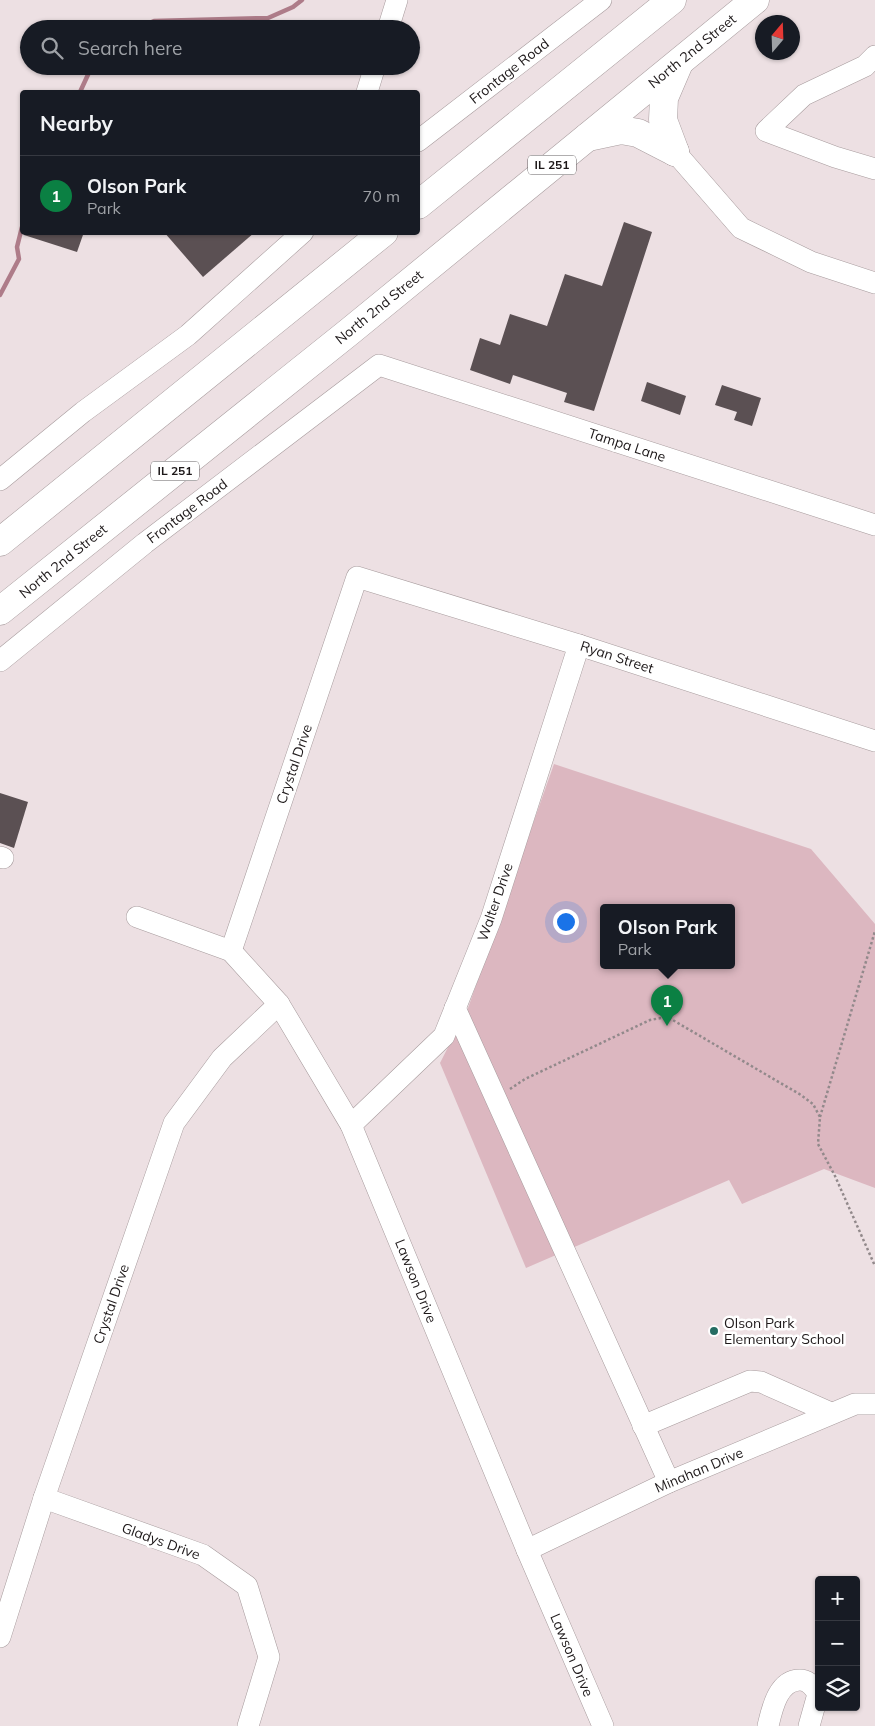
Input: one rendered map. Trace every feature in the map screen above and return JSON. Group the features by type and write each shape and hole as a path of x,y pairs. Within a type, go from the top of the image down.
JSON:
{"main road":[{"path":"420,203 672,0"},
{"name":"North 2nd Street","path":"0,611 357,325 755,0"},
{"path":"675,152 663,120 664,98 681,60"},
{"path":"587,137 621,130 638,133 675,152"},
{"path":"0,542 380,235"}],"street":[{"path":"391,20 397,0"},
{"name":"Frontage Road","path":"420,139 601,0"},
{"path":"875,56 865,66 804,95 766,131 835,157 875,169"},
{"path":"367,90 372,75"},
{"path":"675,152 741,228 811,262 875,283"},
{"path":"0,480 83,412 188,335 300,235"},
{"name":"Frontage Road","path":"0,661 146,542 379,365"},
{"name":"Tampa Lane","path":"379,365 875,525"},
{"name":"Ryan Street","path":"357,577 579,645 875,741"},
{"name":"Crystal Drive","path":"231,951 357,577"},
{"name":"Walter Drive","path":"351,1125 444,1036 491,919 579,645"},
{"name":"Lawson Drive","path":"137,917 231,951 279,1004 351,1125 527,1550 603,1726"},
{"name":"Crystal Drive","path":"0,1637 44,1498 174,1123 222,1058 279,1004"},
{"path":"455,1008 668,1482"},
{"path":"643,1426 750,1381 761,1382 831,1413"},
{"name":"Minahan Drive","path":"527,1550 668,1482 831,1413 855,1404 875,1404"},
{"name":"Gladys Drive","path":"44,1498 203,1555 246,1586 269,1657 248,1726"},
{"path":"768,1726 778,1694 787,1684 794,1680 804,1680 813,1686 818,1694 809,1726"}],"path":[{"path":"875,931 820,1116 818,1144 835,1176 875,1266"},
{"path":"496,1102 525,1079 650,1020 661,1018 671,1019 689,1028 801,1095 812,1104 820,1116"}],"shaded area":[{"path":"554,764 811,849 875,924 875,1188 824,1169 742,1204 729,1180 526,1268 440,1063 468,1008"}],"building":[{"path":"624,222 652,232 594,411 564,402 567,393 513,375 510,384 470,370 480,338 500,345 510,314 547,326 565,274 602,286"},
{"path":"24,235 83,235 77,252"},
{"path":"167,235 252,235 203,277"},
{"path":"647,382 686,396 680,415 641,401"},
{"path":"722,385 761,398 752,426 734,420 737,412 715,405"},
{"path":"0,793 28,802 14,848 0,843"}],"waterway":[{"path":"192,20 268,18 293,7 302,0"},
{"path":"81,90 88,75"},
{"path":"0,295 19,259 17,247 20,235"}],"place":[{"name":"Olson Park","path":"667,1026"},
{"name":"Olson Park Elementary School","path":"714,1331"}]}
